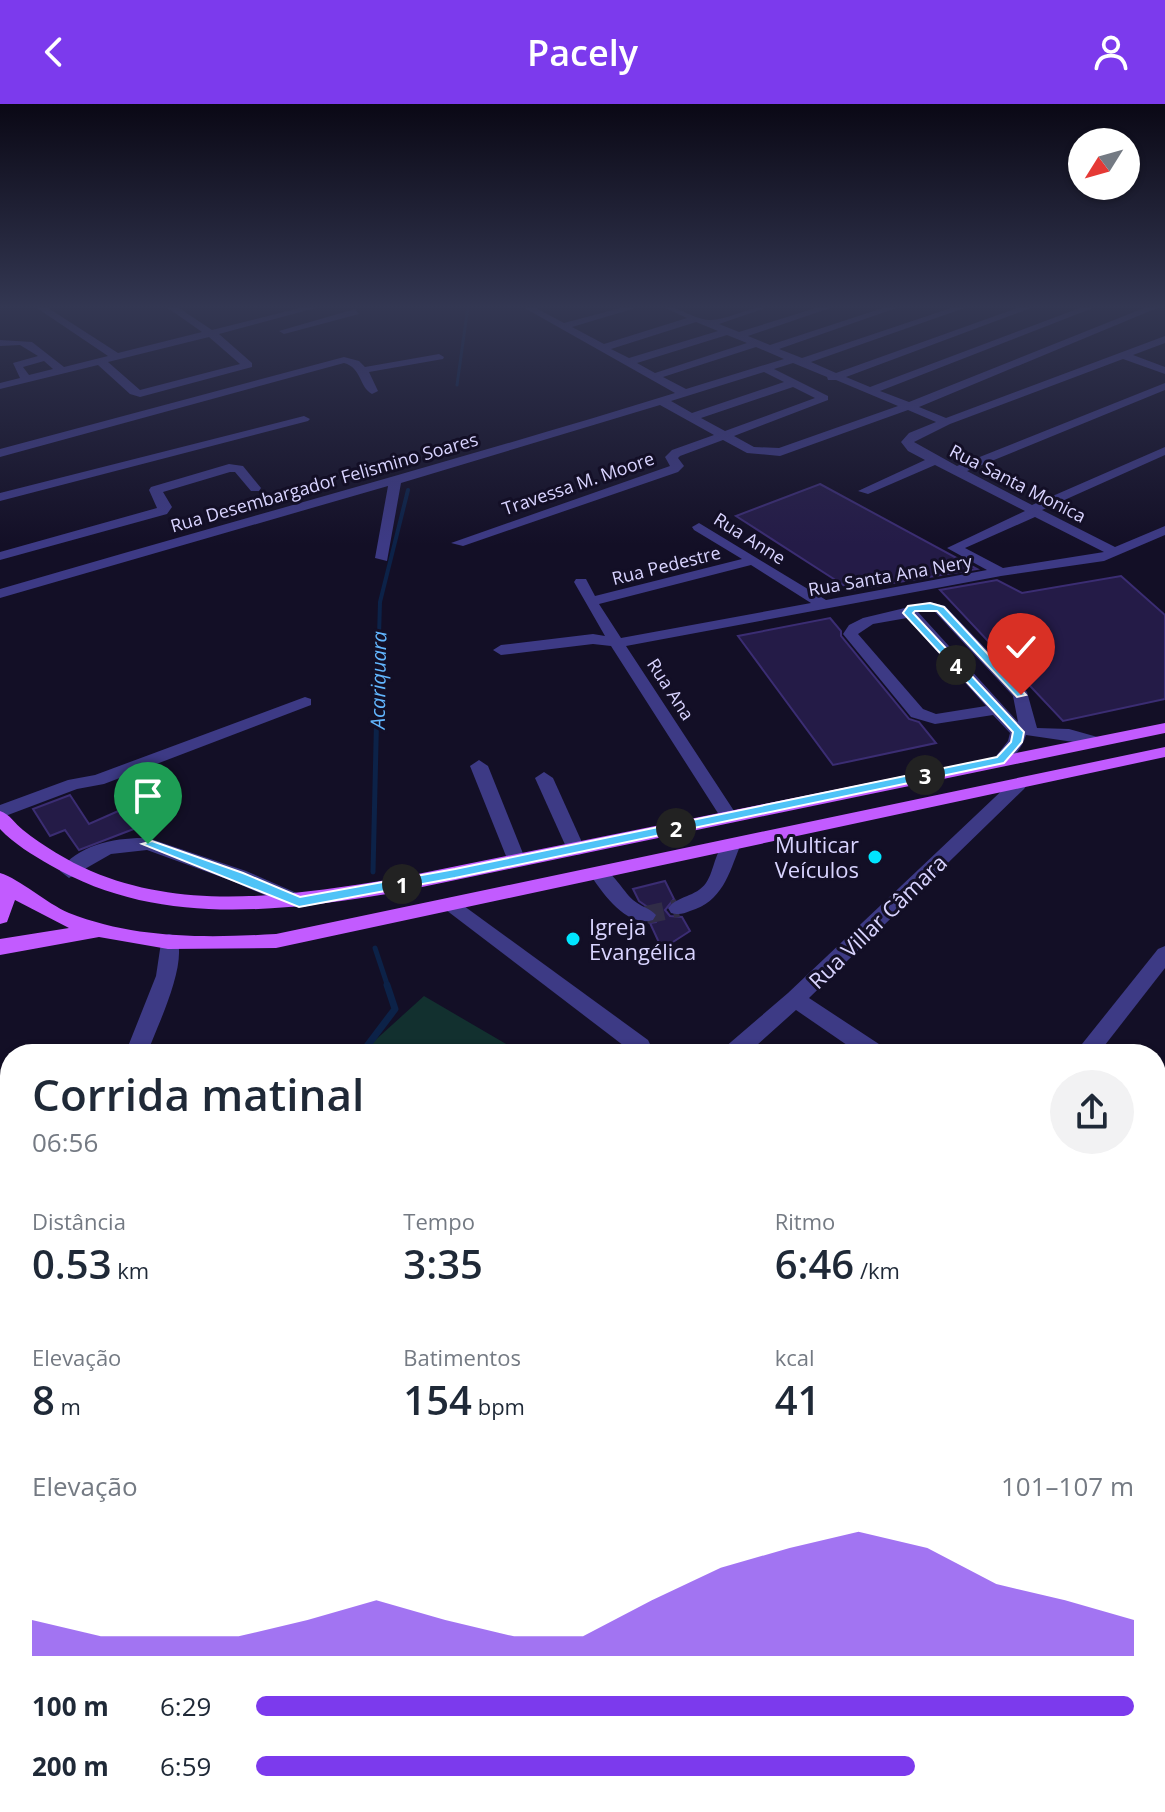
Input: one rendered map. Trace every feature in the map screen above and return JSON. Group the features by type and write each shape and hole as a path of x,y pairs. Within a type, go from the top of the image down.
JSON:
{"main road":[{"path":"0,814 7,828 69,871 98,884 141,896 188,902 299,902 517,861 1165,728"},
{"path":"0,917 5,884 65,918 100,930 169,941 236,944 276,941 1165,752"},
{"path":"0,947 100,930"}],"street":[{"path":"130,386 140,394 171,386"},
{"path":"0,453 249,386"},
{"path":"370,386 372,391"},
{"path":"672,386 684,393"},
{"name":"Rua Desembargador Felismino Soares","path":"0,594 395,481 706,386"},
{"path":"691,417 795,386"},
{"name":"Travessa M. Moore","path":"458,543 676,468 672,455 824,398 804,386"},
{"path":"861,386 946,422 1042,386"},
{"path":"871,390 882,386"},
{"path":"660,400 724,436 762,453 791,448 960,386"},
{"path":"957,471 1165,386"},
{"path":"0,497 304,419"},
{"name":"Rua Santa Monica","path":"946,422 913,436 907,442 935,460 1116,553"},
{"path":"1001,572 954,548 1165,451"},
{"path":"864,491 935,460"},
{"path":"0,556 162,511 166,507 154,493 155,490 229,468 239,469 255,488"},
{"path":"382,558 395,481"},
{"name":"Rua Anne","path":"699,527 824,605"},
{"name":"Rua Santa Ana Nery","path":"501,650 593,639 618,643 1116,553 1165,530"},
{"path":"69,537 81,553"},
{"name":"Rua Pedestre","path":"590,602 752,561"},
{"name":"Rua Ana","path":"581,582 590,602 729,817"},
{"path":"998,709 935,719 917,713 850,634 854,628 865,623 908,613 911,608 930,606 940,609 1021,695 1027,726 1032,732 1069,734 1095,742"},
{"path":"908,613 1011,721 1019,738 1001,760"},
{"path":"0,814 74,784 98,780 305,702"},
{"path":"479,766 517,861"},
{"path":"544,778 576,849"},
{"name":"Rua Villar Câmara","path":"743,1044 795,999 1018,785"},
{"path":"69,871 79,860 104,849 133,843 148,844 239,876 299,902"},
{"path":"678,908 696,904 712,893 731,846"},
{"path":"599,874 630,909 636,914 646,915"},
{"path":"453,905 637,1044"},
{"path":"140,1044 166,976 169,941"},
{"path":"1093,1044 1165,954"},
{"path":"795,999 862,1044"}],"green space":[{"path":"424,996 506,1044 371,1044"}],"building":[{"path":"820,484 977,569 851,590 736,516"},
{"path":"1121,576 1165,615 1165,699 1063,721 940,590 997,580 1022,593"},
{"path":"830,618 841,631 841,636 909,719 919,722 936,743 833,765 738,636"},
{"path":"70,795 89,824 125,808 139,827 79,850 65,830 50,836 33,809"},
{"path":"665,881 674,899 665,910 670,916 682,917 690,931 662,949 650,923 656,922 659,915 639,901 633,889"}],"waterway":[{"name":"Acariquara","path":"377,703 380,602 408,490"},
{"name":"Acariquara","path":"373,872 377,701"},
{"name":"Acariquara","path":"375,948 388,987"},
{"name":"Acariquara","path":"369,1044 395,1009 387,985"}],"tunnel":[{"path":"646,915 678,908"}],"place":[{"name":"Multicar Veículos","path":"875,857"},
{"name":"Igreja Evangélica","path":"573,939"}],"route":[{"path":"148,844 239,876 299,902 393,886 1001,760 1019,738 1018,732 908,613 911,608 936,606 940,609 1021,695"}]}
